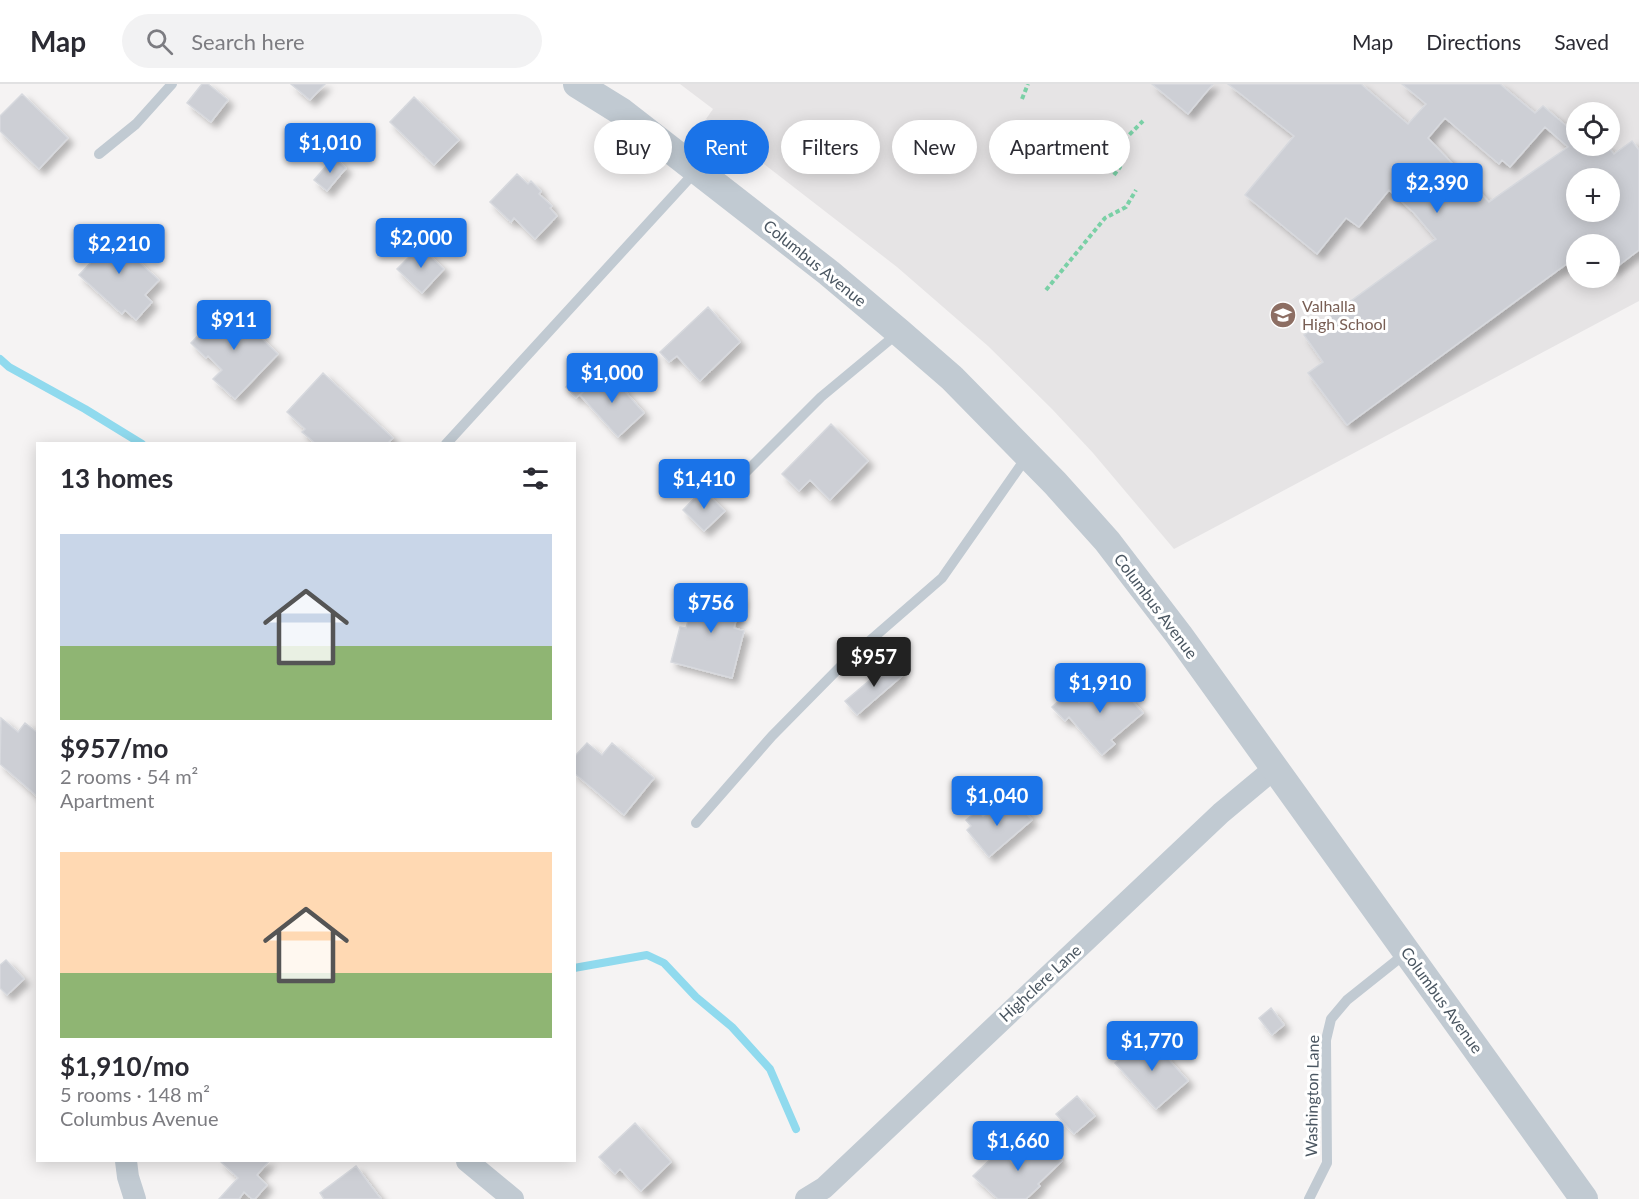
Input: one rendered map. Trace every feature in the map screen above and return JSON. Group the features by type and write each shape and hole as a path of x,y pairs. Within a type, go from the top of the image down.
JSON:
{"street":[{"name":"Columbus Avenue","path":"578,84 622,112 684,160"},
{"name":"Columbus Avenue","path":"595,84 622,112"},
{"name":"Columbus Avenue","path":"702,174 829,273 952,378 1029,454 1107,541 1179,635 1584,1199"},
{"name":"Highclere Lane","path":"806,1199 824,1188 1221,813 1275,768"},
{"path":"126,1162 135,1199"},
{"path":"468,1162 513,1199"}],"lane":[{"path":"99,154 136,124 172,84"},
{"path":"448,442 693,174"},
{"path":"735,483 821,397 899,332"},
{"path":"696,824 772,736 843,664 942,578 1029,454"},
{"name":"Washington Lane","path":"1309,1199 1327,1163 1326,1040 1331,1019 1347,1000 1407,952"}],"path":[{"path":"1022,99 1028,84"},
{"path":"1114,175 1120,166 1124,140 1143,121"},
{"path":"1046,290 1105,218 1126,207 1136,190"}],"shaded area":[{"name":"Valhalla High School","path":"680,84 1639,84 1639,301 1174,549 1093,453 988,346 897,267 769,168 769,120 706,119 713,109"}],"building":[{"path":"202,84 208,84 228,100 211,122 187,103"},
{"path":"291,84 325,84 310,100"},
{"path":"1152,84 1213,84 1188,114"},
{"path":"1228,84 1361,84 1408,124 1426,104 1402,84 1500,84 1535,113 1543,106 1566,126 1566,145 1545,127 1510,167 1502,160 1499,164 1445,118 1428,138 1489,202 1566,148 1566,156 1620,156 1620,150 1632,141 1639,150 1639,250 1620,264 1620,234 1566,234 1566,264 1347,425 1308,373 1323,362 1304,335 1436,239 1414,213 1389,190 1359,227 1346,218 1317,254 1245,195 1294,136"},
{"path":"22,94 68,138 39,169 0,131 0,116"},
{"path":"414,97 459,140 434,165 390,122"},
{"path":"334,157 346,168 327,191 314,180"},
{"path":"517,174 528,184 531,181 541,191 539,194 552,206 550,208 557,216 535,239 514,218 511,222 490,202"},
{"path":"110,227 133,248 129,253 159,280 145,295 152,302 136,320 125,310 122,314 79,275 95,258 87,251"},
{"path":"420,246 444,269 422,293 397,269"},
{"path":"227,305 278,354 235,399 213,379 222,370 191,343"},
{"path":"708,307 740,342 700,381 677,356 669,362 660,352"},
{"path":"592,362 603,374 576,398 566,387"},
{"path":"607,371 644,413 618,437 580,395"},
{"path":"323,373 393,438 389,442 314,442 302,432 305,429 287,412"},
{"path":"831,424 868,461 830,500 810,480 799,491 782,474"},
{"path":"703,489 725,511 704,531 683,510"},
{"path":"698,585 742,597 734,628 744,631 732,678 671,662 680,627 686,628"},
{"path":"888,660 902,676 857,715 845,701 877,674 875,671"},
{"path":"1111,677 1143,713 1111,740 1115,744 1102,755 1069,717 1065,721 1052,707 1069,691 1079,702"},
{"path":"1,718 18,732 25,723 36,731 36,795 0,764"},
{"path":"587,743 602,755 612,743 654,778 624,815 576,775 576,755"},
{"path":"1015,801 1032,820 989,857 967,830 971,826 966,820 978,810 983,816 989,812 994,819"},
{"path":"6,960 24,979 7,995 0,988 0,965"},
{"path":"1271,1008 1284,1025 1272,1035 1259,1018"},
{"path":"1147,1035 1188,1081 1156,1109 1115,1063"},
{"path":"1077,1096 1095,1116 1074,1134 1056,1114"},
{"path":"635,1123 671,1162 641,1191 620,1169 615,1174 599,1157"},
{"path":"1040,1137 1062,1161 1026,1199 998,1199 973,1176 1000,1150 1012,1162"},
{"path":"221,1162 268,1162 257,1175 267,1185 255,1199 244,1192 239,1199 219,1199 238,1178"},
{"path":"356,1166 381,1199 324,1199 320,1193"}],"waterway":[{"path":"0,359 9,367 139,442"},
{"path":"576,968 647,955 664,963 696,997 732,1027 770,1069 796,1129"}],"place":[{"name":"Valhalla High School","path":"1283,315"}]}
